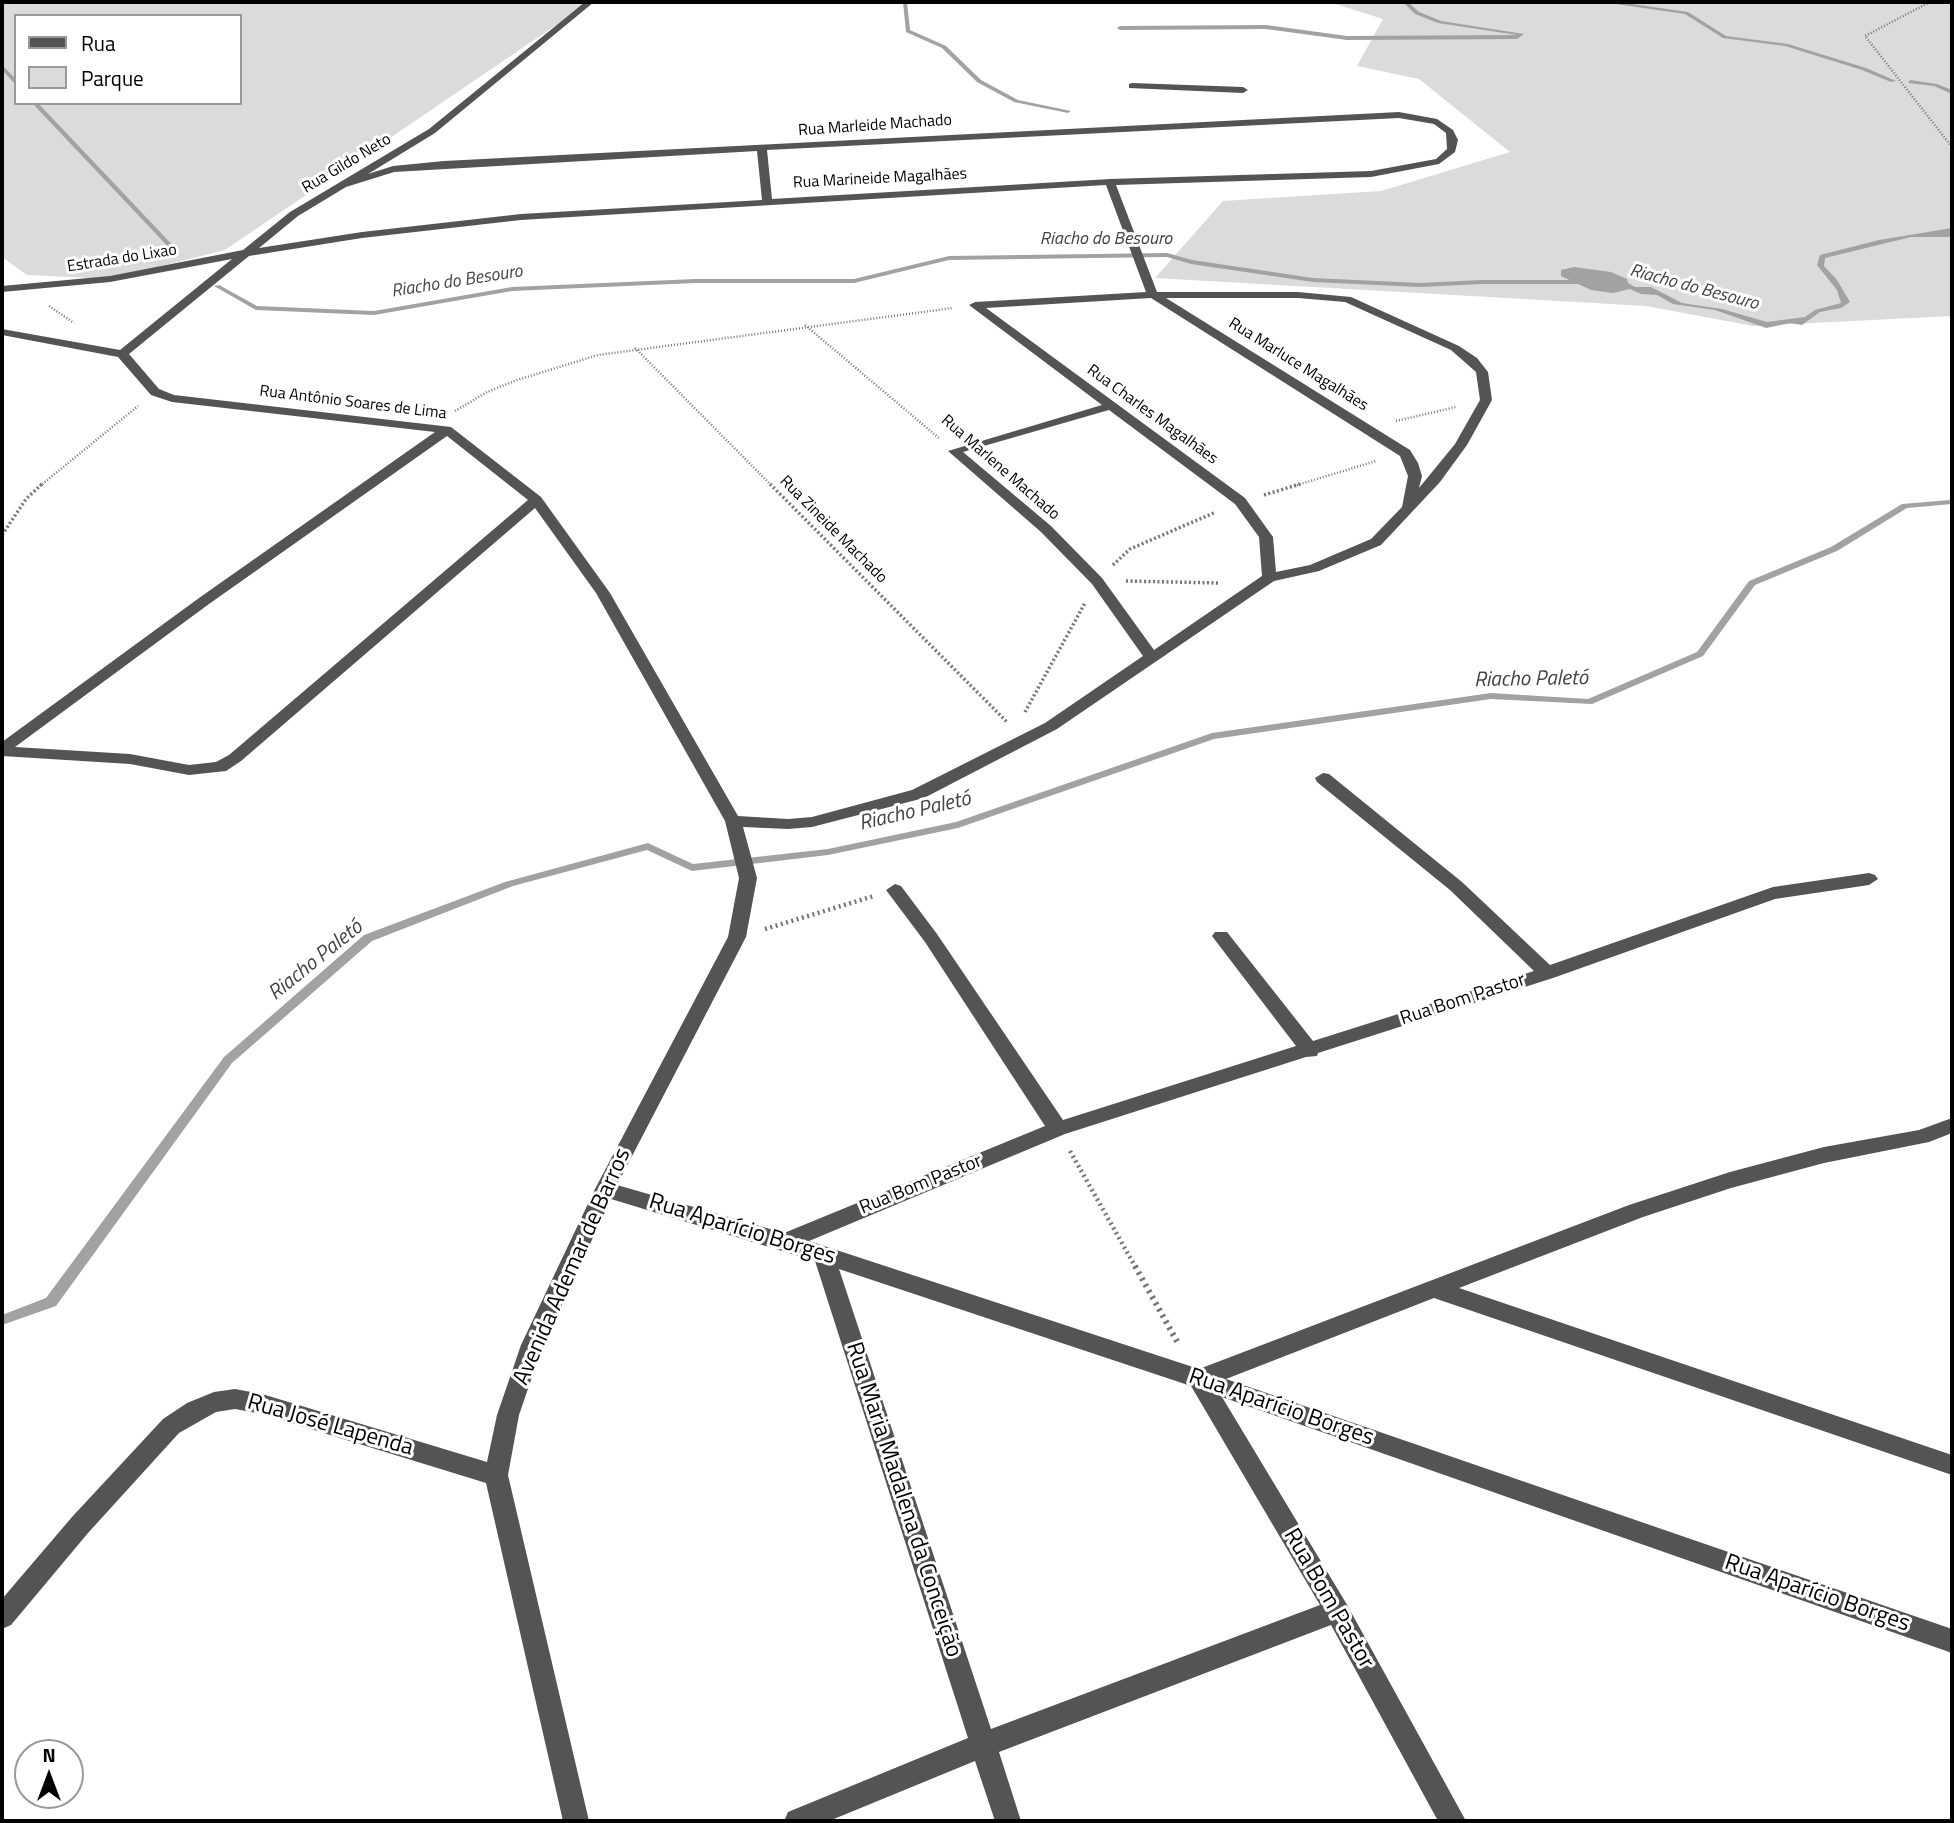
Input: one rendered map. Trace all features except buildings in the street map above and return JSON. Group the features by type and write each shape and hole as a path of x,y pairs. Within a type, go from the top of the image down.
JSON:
{"street":[{"name":"Rua Gildo Neto","path":"122,354 294,214 432,131 590,2"},
{"path":"1132,86 1243,90"},
{"name":"Rua Marleide Machado","path":"342,186 408,166 762,149 926,137 1413,116"},
{"name":"Rua Marineide Magalhães","path":"246,253 471,221 1110,182 1371,174 1439,161 1452,150 1450,132 1437,122 1413,116"},
{"path":"762,149 767,201"},
{"path":"1110,182 1153,295"},
{"name":"Estrada do Lixao","path":"2,289 110,279 246,253"},
{"path":"2,275 20,288"},
{"path":"733,821 788,824 812,822 918,794 1051,726 1269,578 1314,568 1376,542 1461,445 1486,400 1482,372 1472,361 1454,348 1347,299 1298,295 1153,295 975,305"},
{"name":"Rua Marluce Magalhães","path":"1153,295 1405,453"},
{"name":"Rua Charles Magalhães","path":"975,305 1240,501 1266,537 1269,578"},
{"path":"2,332 122,354 155,392"},
{"name":"Rua Antônio Soares de Lima","path":"155,392 181,399 447,430 536,500 603,593 733,821 746,866"},
{"path":"954,451 1111,406"},
{"path":"2,750 204,601 447,430"},
{"name":"Rua Marlene Machado","path":"954,451 1046,529 1097,581 1152,658"},
{"path":"1405,453 1412,463 1415,477 1408,508"},
{"path":"2,750 130,759 189,770 220,767 235,758 536,500"},
{"path":"1323,778 1456,886 1546,973"},
{"name":"Avenida Ademar de Barros","path":"576,1821 496,1475 508,1415 532,1345 605,1189 737,937 746,866"},
{"name":"Rua Bom Pastor","path":"785,1242 1058,1129 1310,1051 1546,973 1773,893 1869,879"},
{"path":"895,890 931,937 1058,1129"},
{"path":"1221,936 1310,1051"},
{"path":"1199,1379 1636,1211 1730,1180 1824,1156 1922,1137 1952,1125"},
{"name":"Rua Aparício Borges","path":"605,1189 785,1242 1199,1379 1952,1641"},
{"name":"Rua Maria Madalena da Conceição","path":"824,1255 1008,1821"},
{"path":"1434,1289 1952,1465"},
{"name":"Rua Bom Pastor","path":"1199,1379 1337,1611 1453,1821"},
{"name":"Rua José Lapenda","path":"2,1617 79,1525 171,1426 195,1410 214,1402 235,1399 262,1404 496,1475"},
{"path":"797,1821 983,1745 1337,1611"}],"path":[{"path":"1930,2 1865,36 1952,147"},
{"path":"447,430 451,413 487,391 598,355 805,325 975,305"},
{"name":"Rua Marlene Machado","path":"805,325 954,451"},
{"name":"Rua Zineide Machado","path":"635,348 1015,730"},
{"path":"2,535 26,499 52,474 155,392"},
{"path":"1365,428 1486,400"},
{"path":"1021,718 1097,581 1130,550 1240,501 1405,453"},
{"path":"1097,581 1211,583 1269,578"},
{"path":"737,937 895,890"},
{"path":"1058,1129 1199,1379"}],"green space":[{"path":"2,2 590,2 225,250 110,279 27,275 2,257"},
{"path":"1329,2 1952,2 1952,316 1753,326 1646,306 1155,278 1223,201 1381,191 1510,152 1419,79 1357,66 1383,19"}],"shaded area":[{"path":"1952,228 1952,236 1948,237 1911,237 1825,258 1824,266 1837,280 1850,302 1841,308 1820,312 1802,325 1790,323 1766,328 1715,310 1673,304 1657,295 1641,294 1630,289 1613,293 1591,290 1561,276 1561,270 1574,267 1611,272 1627,279 1628,283 1635,287 1651,287 1682,303 1722,309 1767,322 1805,317 1815,310 1841,303 1837,290 1817,265 1820,255 1879,240"}],"waterway":[{"path":"905,2 908,31 944,47 979,81 1016,101 1068,111"},
{"path":"1120,28 1266,27 1347,38 1517,37 1521,34 1440,22 1417,13 1405,2"},
{"path":"1609,2 1686,13 1725,37 1786,45 1864,69 1893,81"},
{"name":"Riacho do Besouro","path":"2,67 14,81"},
{"path":"1910,82 1935,85 1952,92"},
{"name":"Riacho do Besouro","path":"37,105 177,253"},
{"name":"Riacho do Besouro","path":"217,286 256,308 374,313 512,289 695,281 854,281 949,258 1167,255 1191,262 1313,280 1420,285 1580,282"},
{"name":"Riacho Paletó","path":"2,1320 51,1302 228,1060 368,938 509,884 648,846 692,868 828,852 958,825 1212,736 1491,696 1589,702 1700,654 1752,583 1834,549 1905,506 1950,502"}]}
